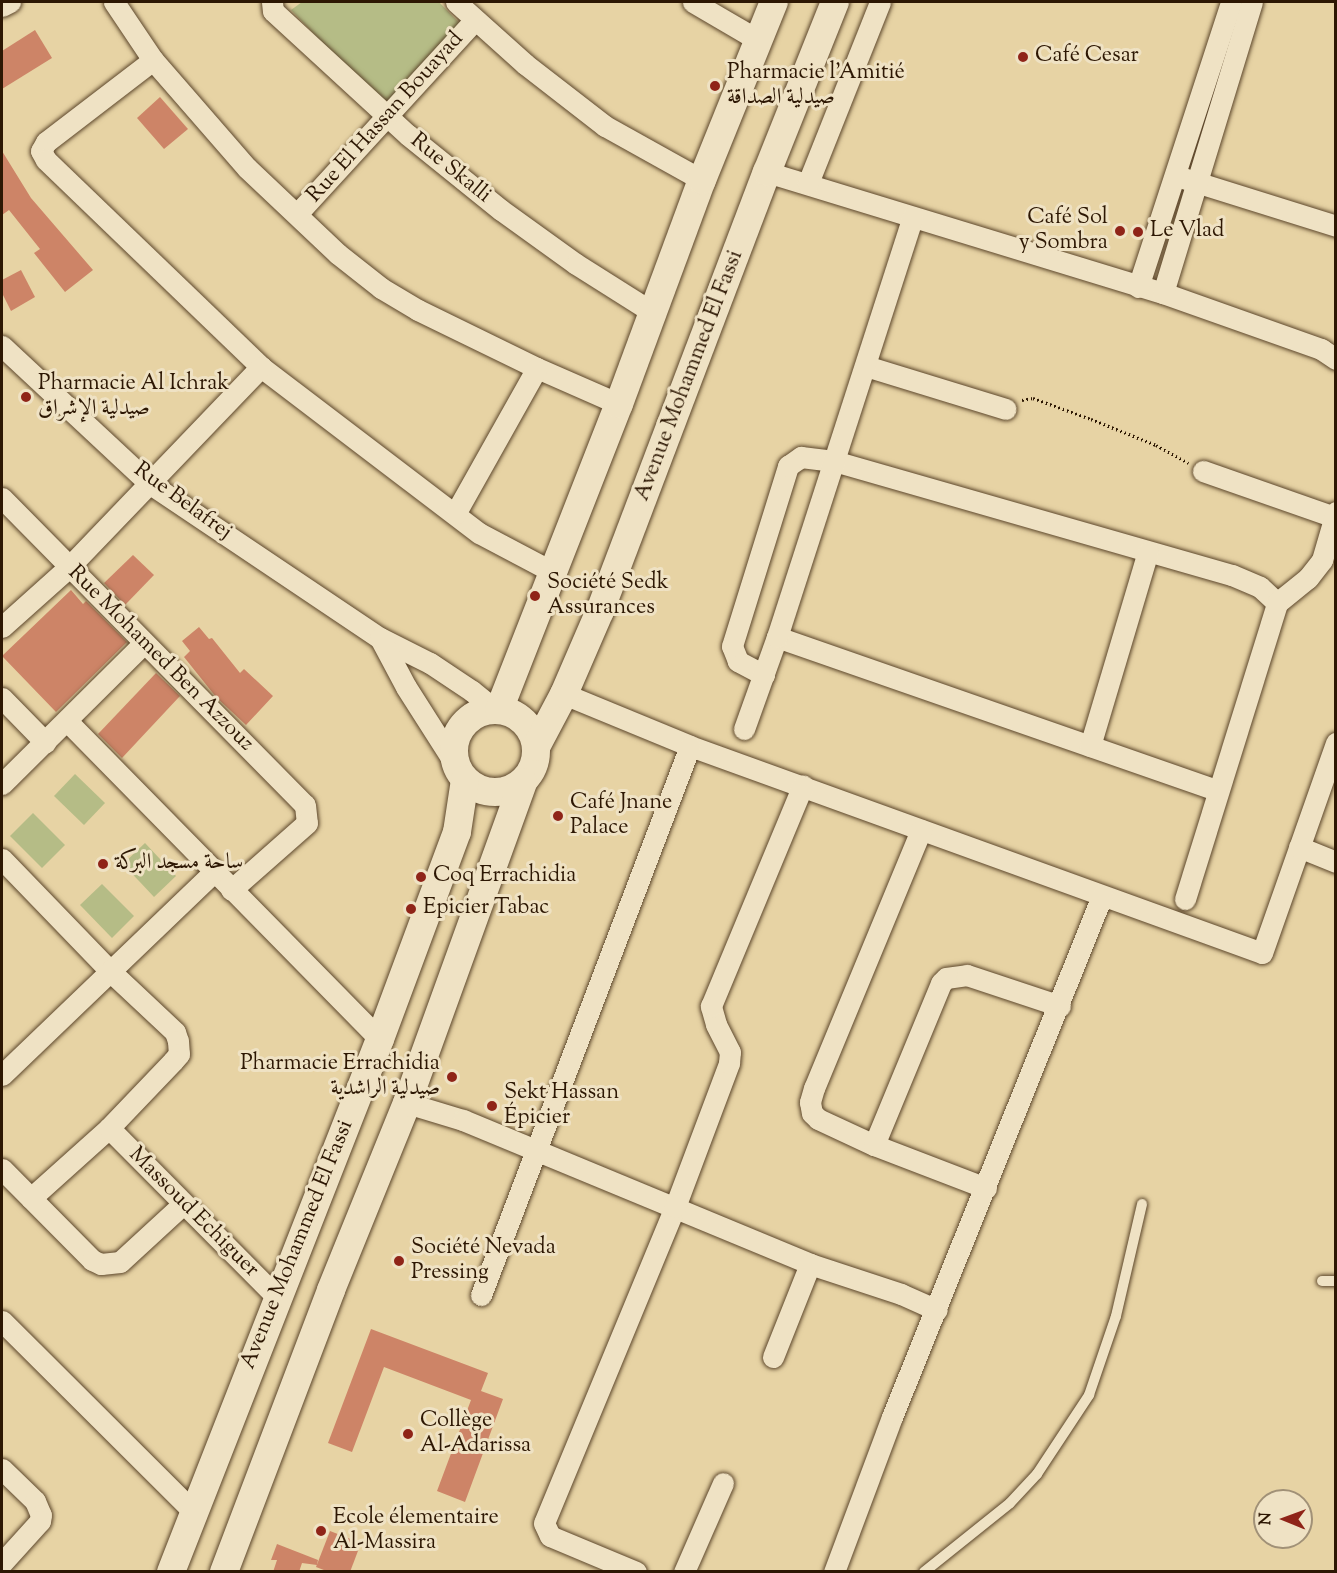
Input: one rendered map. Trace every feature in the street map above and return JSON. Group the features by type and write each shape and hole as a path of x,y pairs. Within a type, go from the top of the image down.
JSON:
{"main road":[{"path":"536,747 532,733 524,721 512,713 496,710 619,404 702,180 774,2"},
{"name":"Avenue Mohammed El Fassi","path":"224,1572 331,1290 407,1103 523,782 536,760 536,747 564,694 600,611 767,172 835,2"},
{"name":"Avenue Mohammed El Fassi","path":"171,1572 380,1039 457,832 461,773 454,754 460,728 481,712 496,710"},
{"path":"461,773 478,789 494,793 510,790 523,782"}],"street":[{"path":"2,6 10,2"},
{"path":"114,2 153,60 247,168 338,254 381,288 418,310 537,368 619,404"},
{"name":"Rue Skalli","path":"272,2 273,11 388,117 501,210 576,264 652,312"},
{"name":"Rue El Hassan Bouayad","path":"456,2 474,21 525,64 605,126 702,180"},
{"path":"693,2 758,40"},
{"path":"808,183 880,2"},
{"path":"1138,287 1231,2"},
{"path":"1162,293 1252,2"},
{"name":"Rue El Hassan Bouayad","path":"297,214 474,21"},
{"path":"153,60 46,142 42,151 43,156 261,367 478,533 552,572"},
{"path":"767,172 1162,293 1321,349 1335,359"},
{"path":"1174,175 1335,226"},
{"path":"744,729 777,637 913,217"},
{"name":"Rue Belafrej","path":"2,346 149,483 380,638 430,663 496,710"},
{"path":"866,366 1006,409"},
{"path":"2,627 68,568 261,367"},
{"path":"455,514 537,368"},
{"path":"764,675 738,661 732,646 788,466 801,457 834,461 1232,575 1260,587 1278,603"},
{"path":"1185,898 1278,603 1308,578 1322,560 1335,514 1203,471"},
{"name":"Rue Mohamed Ben Azzouz","path":"2,498 143,644 305,805 307,823 231,890"},
{"path":"1090,746 1148,552"},
{"path":"777,637 1218,791"},
{"name":"Rue Belafrej","path":"380,638 406,687 461,773"},
{"path":"2,784 143,644"},
{"path":"564,694 690,746 1262,953 1334,751"},
{"path":"2,698 45,742"},
{"path":"66,721 380,1039"},
{"path":"481,1295 690,746"},
{"path":"636,1572 550,1536 544,1523 675,1207 729,1063 730,1052 716,1024 711,1006 803,785"},
{"path":"921,830 810,1102 812,1113 818,1119 874,1145 986,1188"},
{"path":"1299,848 1335,862"},
{"path":"2,859 110,971 175,1032 179,1054 109,1128 31,1198"},
{"path":"4,1069 214,872"},
{"path":"834,1572 892,1417 1060,1006 1102,896"},
{"path":"874,1145 941,983 946,978 967,975 1060,1006"},
{"path":"407,1103 463,1120 810,1264 901,1294 937,1310"},
{"name":"Massoud Echiguer","path":"109,1128 277,1297"},
{"path":"2,1168 92,1260 101,1264 120,1262 183,1204"},
{"path":"773,1357 810,1264"},
{"path":"2,1321 195,1514"},
{"path":"2,1468 35,1501 41,1515 40,1521 2,1563"},
{"path":"684,1572 723,1483"}],"lane":[{"path":"924,1572 1010,1503 1037,1474 1089,1395 1116,1316 1142,1204"},
{"path":"1322,1281 1335,1281"}],"path":[{"path":"1006,409 1022,400 1033,398 1156,445 1203,471"}],"green space":[{"path":"302,2 439,2 465,29 387,109 291,10"},
{"path":"75,774 105,803 84,825 54,796"},
{"path":"33,813 65,845 42,868 10,836"},
{"path":"145,843 176,876 154,897 123,864"},
{"path":"102,884 134,916 112,938 80,905"}],"building":[{"path":"35,30 52,58 2,89 2,51"},
{"path":"160,97 188,129 164,149 137,118"},
{"path":"2,151 31,198 93,270 65,292 34,253 40,249 9,210 2,215"},
{"path":"21,270 35,297 11,311 2,293 2,280"},
{"path":"133,555 154,575 125,605 104,583"},
{"path":"71,590 83,604 86,601 127,642 56,712 2,656"},
{"path":"199,627 209,639 212,638 240,673 244,669 273,696 246,725 216,697 184,657 190,651 182,641"},
{"path":"156,673 180,696 122,758 98,734"},
{"path":"371,1329 488,1373 481,1391 503,1399 465,1502 437,1491 471,1400 384,1367 352,1452 328,1443"},
{"path":"330,1531 361,1543 350,1572 329,1572 316,1567"},
{"path":"277,1544 318,1560 317,1565 302,1563 299,1572 273,1572 277,1560 271,1560"}],"place":[{"name":"Café Cesar","path":"1023,57"},
{"name":"Pharmacie l'Amitié صيدلية الصداقة","path":"715,86"},
{"name":"Café Sol y Sombra","path":"1120,231"},
{"name":"Le Vlad","path":"1138,232"},
{"name":"Pharmacie Al Ichrak صيدلية الإشراق","path":"26,397"},
{"name":"Société Sedk Assurances","path":"535,596"},
{"name":"Café Jnane Palace","path":"558,816"},
{"name":"ساحة مسجد البركة","path":"103,864"},
{"name":"Coq Errachidia","path":"421,877"},
{"name":"Epicier Tabac","path":"411,909"},
{"name":"Pharmacie Errachidia صيدلية الراشدية","path":"452,1077"},
{"name":"Sekt Hassan Épicier","path":"492,1106"},
{"name":"Société Nevada Pressing","path":"399,1261"},
{"name":"Collège Al-Adarissa","path":"408,1434"},
{"name":"Ecole élementaire Al-Massira","path":"321,1531"}]}
